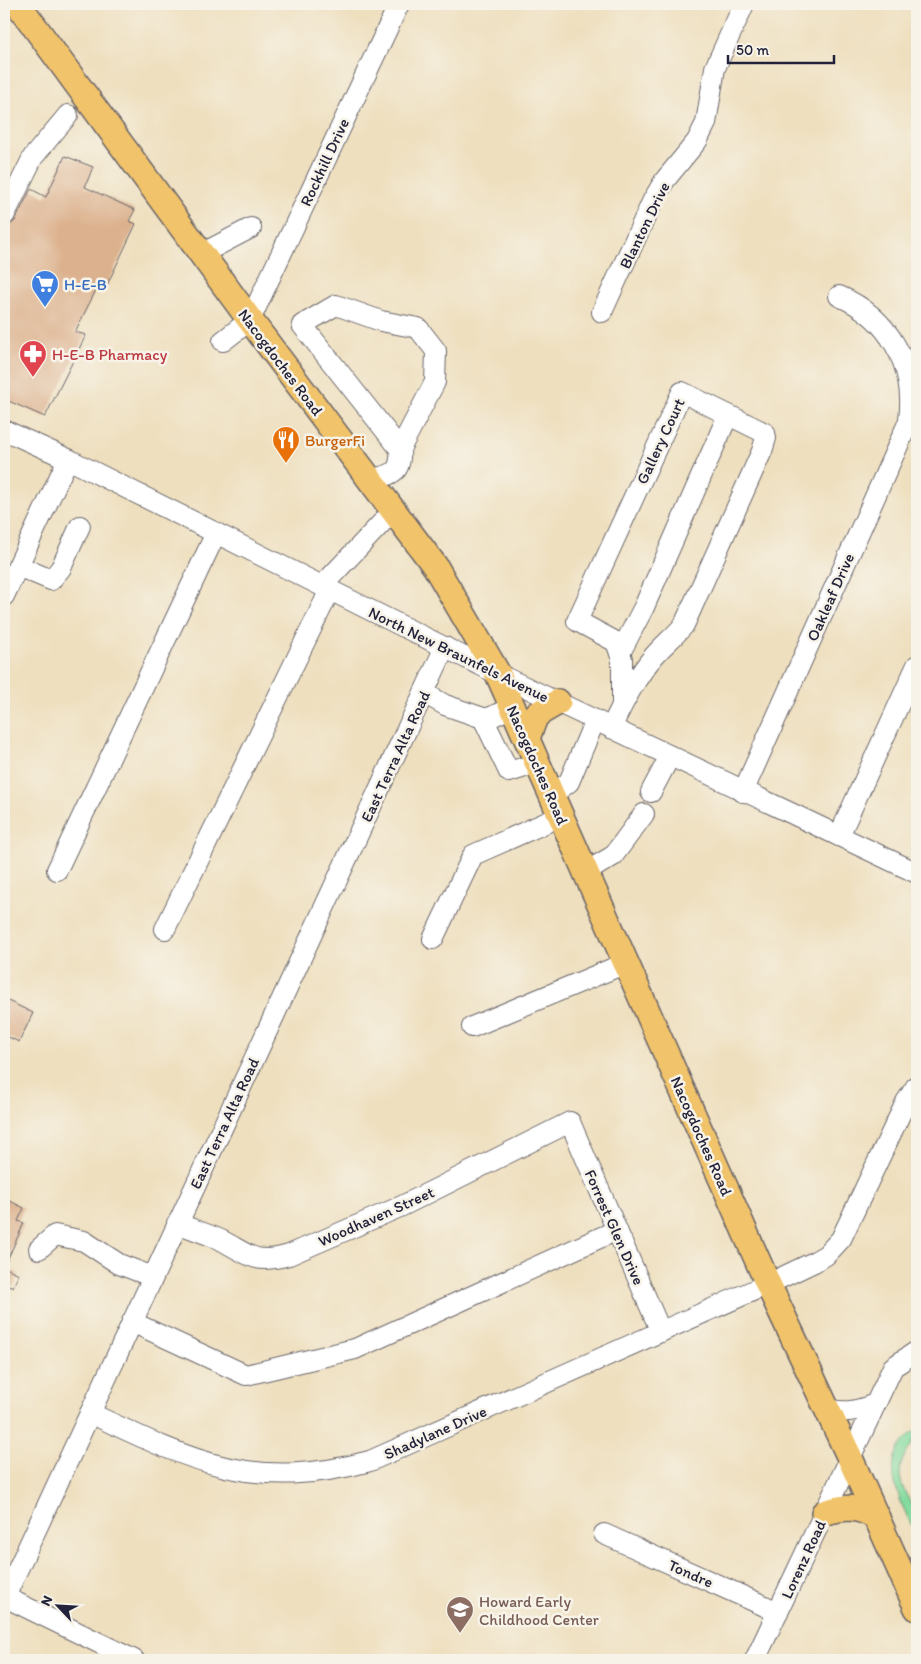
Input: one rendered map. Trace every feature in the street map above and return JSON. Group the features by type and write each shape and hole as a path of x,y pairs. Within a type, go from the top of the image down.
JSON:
{"main road":[{"name":"Nacogdoches Road","path":"18,4 250,320 375,478 393,511 435,566 498,674 768,1284 850,1458 917,1608"},
{"path":"527,738 536,715 558,702"},
{"path":"824,1513 840,1507 857,1508 877,1518"}],"street":[{"name":"Rockhill Drive","path":"250,320 399,4"},
{"name":"Blanton Drive","path":"602,312 653,200 665,180 697,141 706,123 718,61 744,4"},
{"path":"4,216 33,157 68,115"},
{"path":"201,254 251,228"},
{"path":"839,296 869,313 886,330 898,348 909,381 913,425"},
{"path":"375,478 387,477 394,472 401,460 400,449 435,382 436,351 418,328 381,321 336,304 302,325 400,449"},
{"path":"223,341 250,320"},
{"name":"Gallery Court","path":"434,939 473,855 556,805 603,724 622,704 653,658 684,625 762,451 766,438 764,433 682,392 577,621 616,642 620,653 624,689 622,704"},
{"name":"Oakleaf Drive","path":"743,792 913,425 917,403"},
{"path":"620,653 644,607 728,415"},
{"name":"North New Braunfels Avenue","path":"4,430 68,459 498,674 917,873"},
{"path":"4,596 68,459"},
{"path":"164,929 326,588 393,511"},
{"path":"18,566 51,580 61,568 80,526"},
{"path":"57,870 216,533"},
{"name":"East Terra Alta Road","path":"4,1598 12,1560 90,1413 445,647"},
{"path":"839,836 917,665"},
{"path":"424,694 445,705 483,718 489,718 512,707"},
{"path":"483,718 509,772 538,763"},
{"path":"651,792 670,756"},
{"path":"586,872 613,856 644,814"},
{"path":"472,1028 626,963"},
{"name":"Shadylane Drive","path":"90,1413 167,1450 205,1463 264,1474 312,1474 370,1461 768,1284 826,1255 841,1239 906,1102 917,1084"},
{"name":"Woodhaven Street","path":"178,1223 219,1240 246,1256 258,1259 275,1259 289,1255 402,1206 570,1122"},
{"name":"Forrest Glen Drive","path":"570,1122 661,1332"},
{"path":"132,1322 246,1375 355,1349 617,1230"},
{"path":"40,1249 55,1235 68,1237 84,1241 119,1264 153,1277"},
{"name":"Lorenz Road","path":"755,1660 893,1367 917,1351"},
{"path":"826,1408 841,1412 855,1412 875,1404"},
{"name":"Tondre","path":"604,1534 778,1612"},
{"path":"4,1598 134,1660"}],"green space":[{"path":"917,1430 914,1440 903,1460 900,1473 904,1490 917,1517 917,1537 898,1495 893,1467 896,1454 904,1441"}],"building":[{"name":"H-E-B","path":"65,156 93,167 85,187 135,210 129,221 136,224 107,285 100,282 75,332 86,335 45,417 4,399 4,234 7,227 15,221 31,189 46,197"},
{"path":"4,999 33,1013 19,1042 4,1035"},
{"path":"4,1198 24,1208 18,1221 24,1223 4,1267"},
{"path":"4,1267 19,1274 13,1287 4,1283"}],"place":[{"name":"H-E-B","path":"45,308"},
{"name":"H-E-B Pharmacy","path":"33,378"},
{"name":"BurgerFi","path":"286,464"},
{"name":"Howard Early Childhood Center","path":"460,1634"}]}
